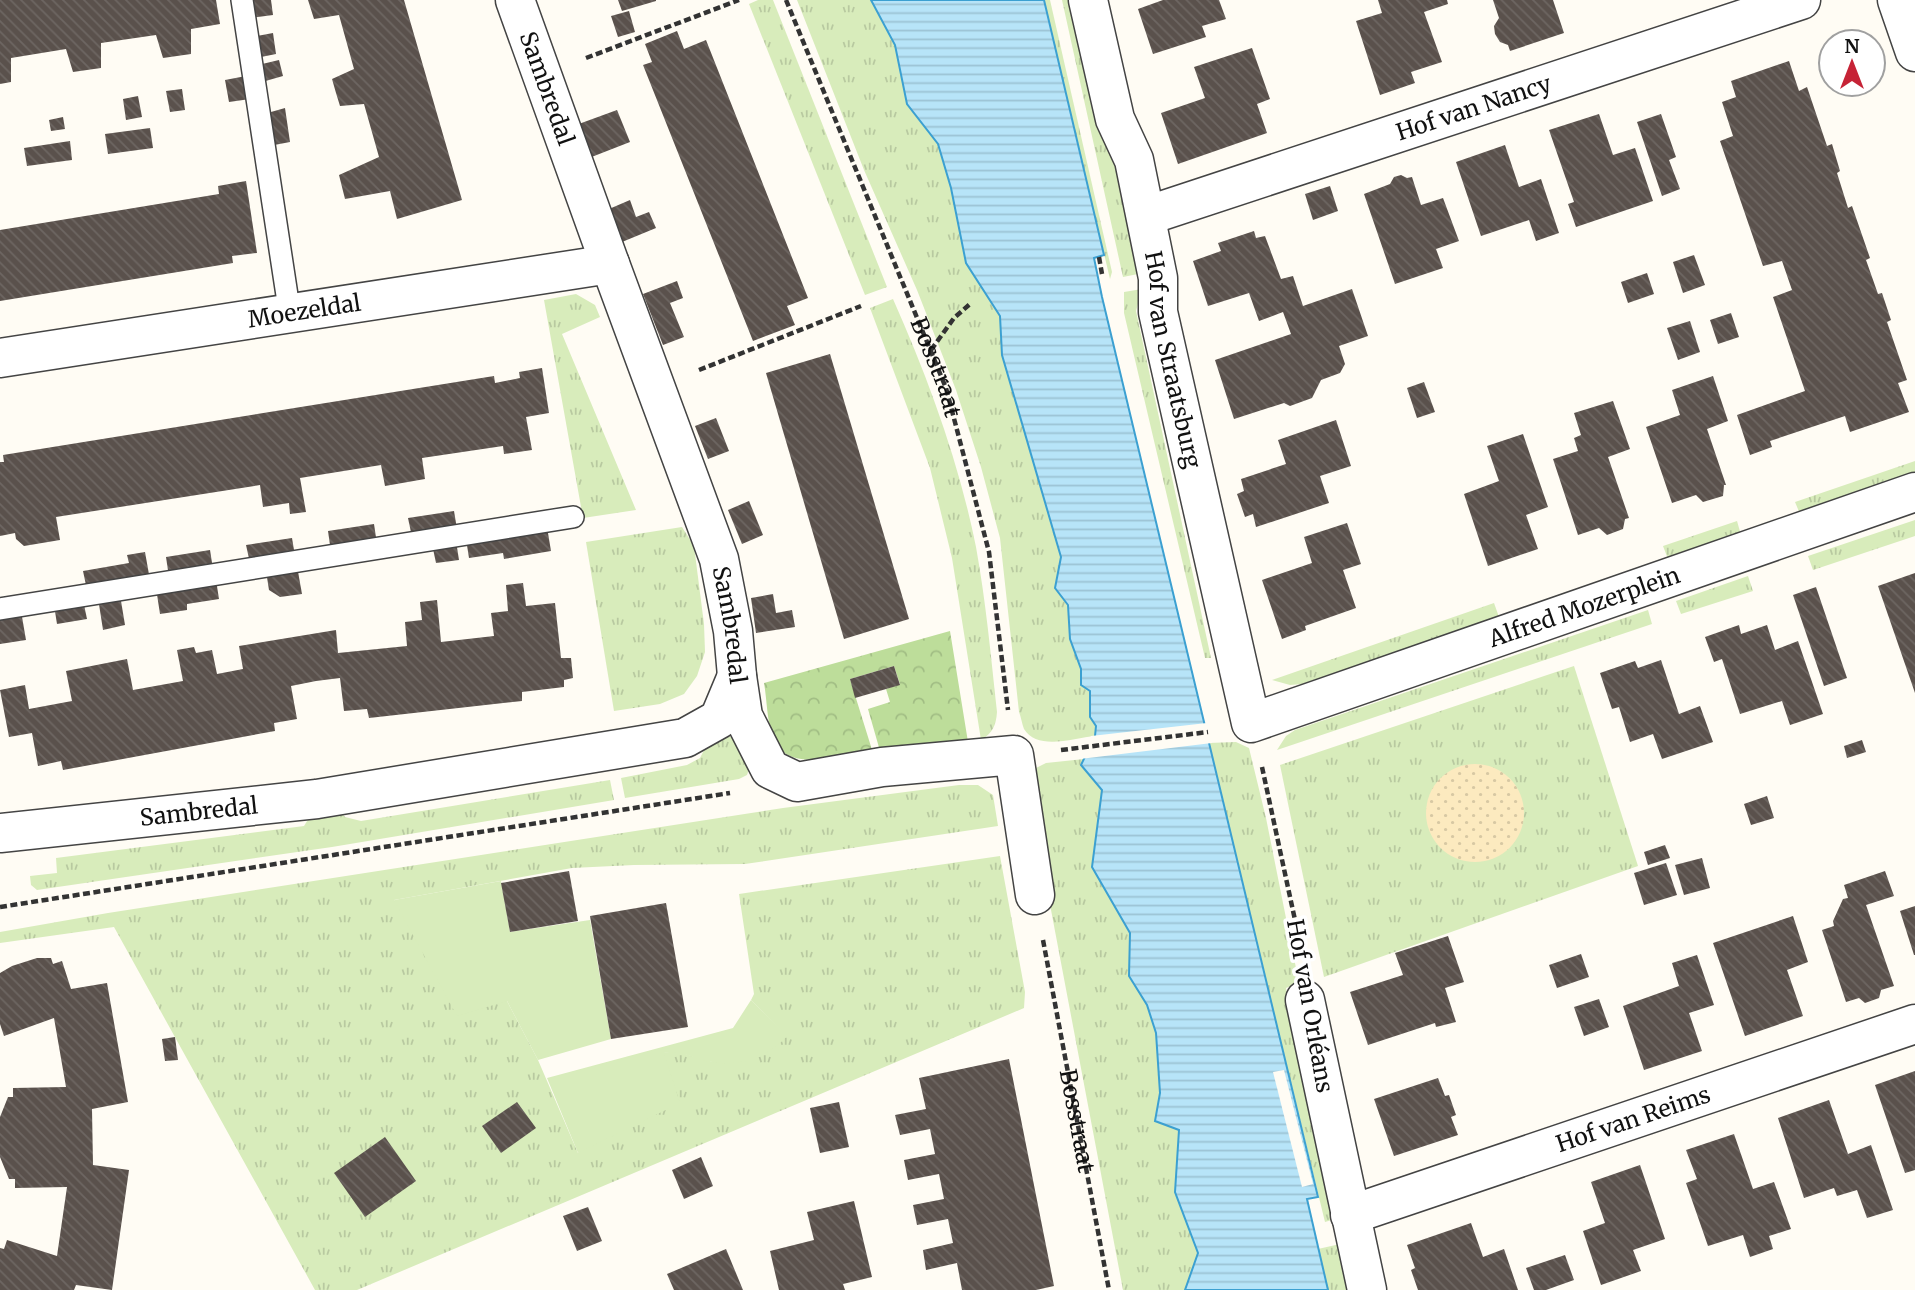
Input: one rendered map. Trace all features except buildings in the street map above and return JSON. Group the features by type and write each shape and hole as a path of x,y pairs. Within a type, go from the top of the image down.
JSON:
{"street":[{"name":"Sambredal","path":"0,833 317,799 685,738 719,719 737,676 733,631 719,559 515,0"},
{"name":"Hof van Straatsburg","path":"1088,0 1115,119 1134,160 1158,278 1158,312 1251,723"},
{"name":"Hof van Nancy","path":"1146,216 1801,0"},
{"path":"1897,0 1915,52"},
{"name":"Moezeldal","path":"0,358 610,264"},
{"name":"Alfred Mozerplein","path":"1251,723 1915,492"},
{"path":"737,676 743,716 769,769 797,782 882,767 1014,755 1035,895"},
{"name":"Hof van Orléans","path":"1305,1000 1367,1290"},
{"name":"Hof van Reims","path":"1350,1215 1915,1024"}],"lane":[{"path":"242,0 290,315"},
{"path":"0,608 573,517"}],"path":[{"path":"542,74 739,0"},
{"name":"Bosstraat","path":"786,0 946,388 989,552 1014,755"},
{"path":"1099,257 1102,274"},
{"path":"931,351 954,318 970,304"},
{"path":"656,387 861,306"},
{"name":"Hof van Orléans","path":"1251,723 1308,980 1305,1000"},
{"path":"1063,750 1214,731"},
{"path":"0,907 797,782"},
{"name":"Bosstraat","path":"1045,953 1109,1290"}],"green space":[{"path":"758,0 773,0 887,287 865,295 749,4"},
{"path":"797,0 871,0 895,45 907,104 938,143 951,188 966,263 1000,316 1002,355 1061,557 1055,588 1068,605 1070,639 1081,669 1081,685 1090,691 1090,717 1096,726 1095,736 1056,742 1038,740 1024,729 1019,712 1000,538 981,467 956,390 917,290 864,170"},
{"path":"1044,0 1050,0 1112,272 1110,279"},
{"path":"1062,0 1068,0 1096,123 1119,158 1143,273 1123,277"},
{"path":"1142,289 1136,311 1211,658 1205,658 1124,313 1124,292"},
{"path":"576,294 595,305 600,317 562,334 636,510 583,518 544,300"},
{"path":"893,299 941,421 961,484 976,547 997,712 993,728 981,740 952,558 930,468 870,308"},
{"path":"1915,461 1915,474 1800,514 1795,502"},
{"path":"1915,520 1915,536 1813,570 1808,556"},
{"path":"1737,521 1741,535 1668,559 1663,546"},
{"path":"682,527 694,546 704,624 705,652 697,676 684,694 660,704 614,711 586,542"},
{"path":"1748,576 1753,591 1681,614 1676,601"},
{"path":"1494,603 1499,617 1302,684 1290,685 1272,680"},
{"path":"1648,610 1652,624 1277,750 1286,736 1295,730"},
{"path":"950,631 968,742 880,751 868,709 890,702 886,689 900,684 894,666 850,679 873,753 817,760 790,756 780,749 771,732 764,683"},
{"path":"1574,666 1638,866 1324,977 1280,765"},
{"path":"722,737 735,737 749,769 747,775 739,779 625,798 621,778 687,765 700,758 707,744"},
{"path":"1236,742 1249,748 1299,983 1286,988 1335,1219 1325,1222 1208,743"},
{"path":"1084,759 1081,766 1102,790 1092,867 1130,933 1129,976 1147,1005 1156,1033 1160,1093 1155,1121 1179,1129 1175,1192 1198,1253 1185,1290 1123,1290 1030,799 1034,769 1046,763"},
{"path":"610,780 614,800 332,847 37,890 31,885 30,876 57,873 56,858 304,826 314,810 337,807 345,817 361,821"},
{"path":"959,785 978,785 993,795 998,826 745,864 572,868 394,900 507,1001 538,1060 578,1153 663,1053 675,1051 713,1062 786,1036 751,1000 754,994 739,894 1000,856 1025,992 1024,1008 357,1290 315,1290 114,927 0,943 0,932 108,913 783,808"},
{"path":"501,881 510,932 590,920 611,1039 538,1060 507,1001 457,1016 394,900"},
{"path":"751,1000 787,1036 780,1043 753,1059 733,1063 664,1053 680,1103 578,1153 547,1078 733,1028"},
{"path":"1340,1244 1350,1290 1328,1290 1318,1249"}],"sand":[{"path":"1475,764 1494,767 1510,778 1521,794 1524,813 1521,832 1510,848 1494,859 1475,862 1456,859 1440,848 1429,832 1426,813 1429,794 1440,778 1456,767"}],"water":[{"path":"871,0 1044,0 1104,255 1094,258 1102,297 1318,1197 1307,1199 1328,1290 1185,1290 1198,1253 1175,1192 1179,1130 1155,1121 1160,1093 1156,1033 1147,1005 1129,976 1130,933 1092,867 1102,790 1081,765 1095,736 1096,726 1090,717 1090,691 1081,685 1081,669 1070,639 1068,605 1055,588 1061,557 1002,355 1000,316 966,263 951,188 938,144 907,104 895,45"}],"pier":[{"path":"1207,723 1212,743 1080,759 1091,736"},
{"path":"1284,1070 1313,1184 1302,1187 1273,1072"}]}
